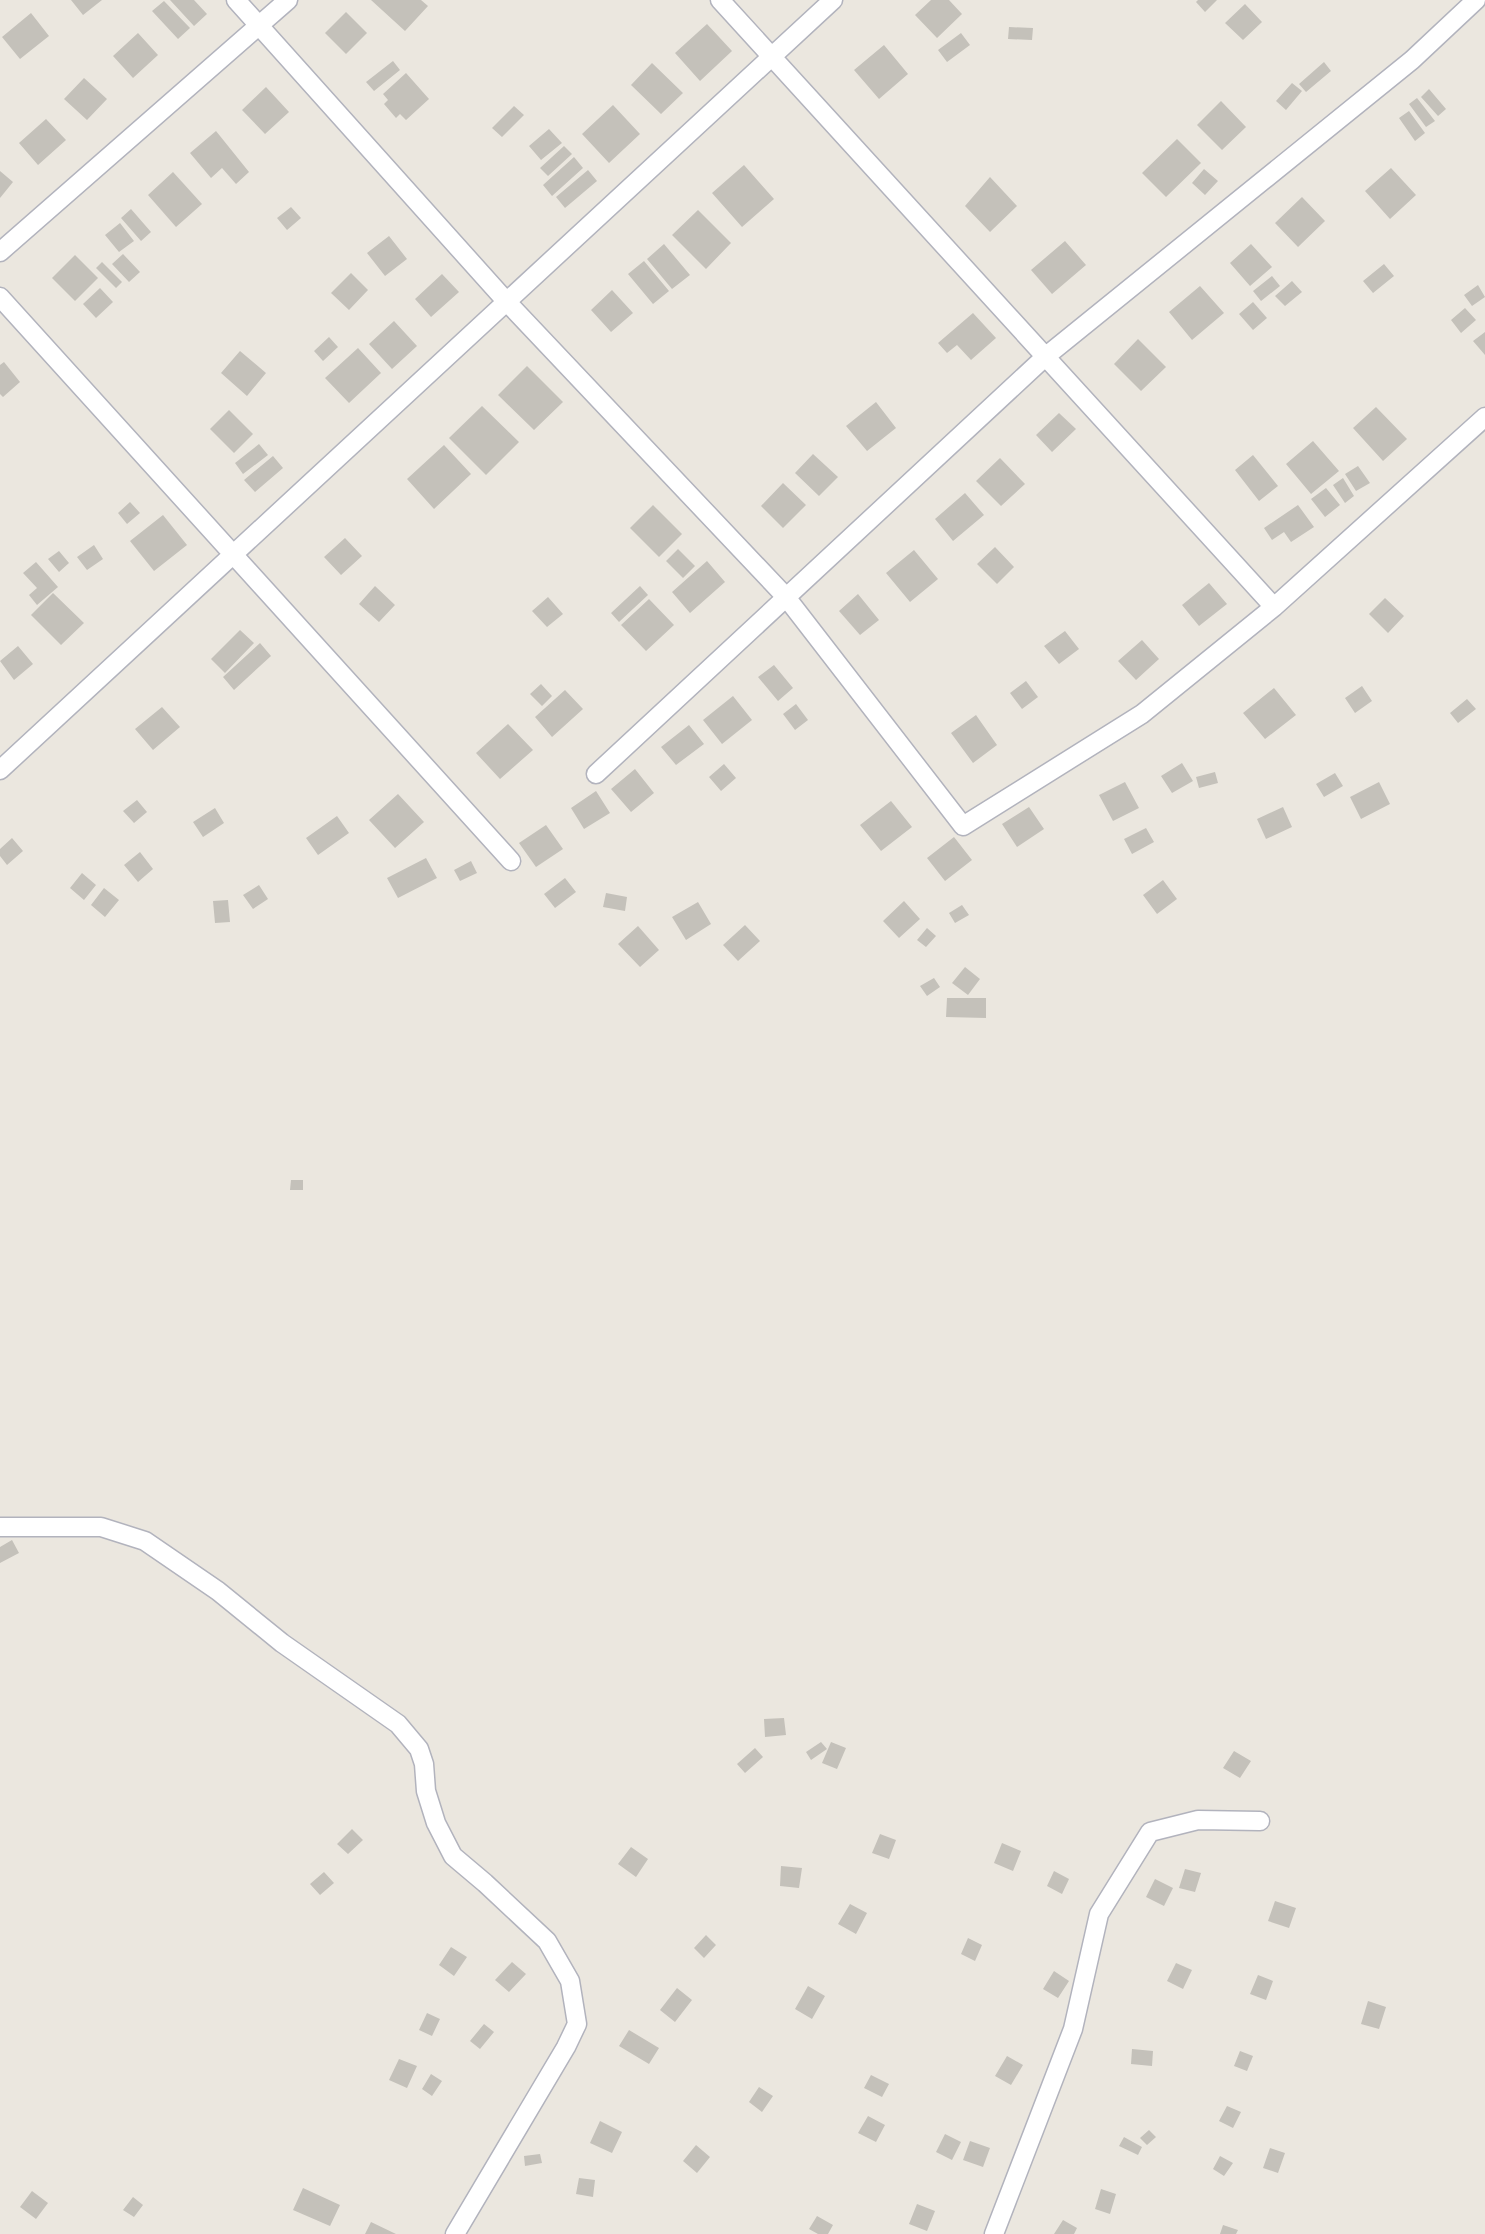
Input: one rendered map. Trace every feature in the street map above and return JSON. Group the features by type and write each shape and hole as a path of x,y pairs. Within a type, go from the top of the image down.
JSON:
{"street":[{"path":"236,0 506,301 786,597 963,826 1143,714 1274,607 1485,417"},
{"path":"0,252 288,0"},
{"path":"720,0 1274,607"},
{"path":"0,770 833,0"},
{"path":"596,774 1045,357 1412,60 1476,0"},
{"path":"0,297 511,861"},
{"path":"0,1527 101,1527 145,1542 218,1591 282,1643 397,1724 419,1749 424,1764 426,1791 436,1823 453,1856 547,1941 570,1981 577,2024 566,2048 455,2234"},
{"path":"995,2234 1073,2029 1098,1914 1150,1832 1198,1820 1261,1821"}],"building":[{"path":"71,0 102,0 83,15"},
{"path":"170,0 194,0 207,14 194,26"},
{"path":"371,0 421,0 428,6 405,31"},
{"path":"931,0 949,0 962,14 937,38 915,15"},
{"path":"1217,0 1205,12 1196,2"},
{"path":"164,1 190,28 178,39 152,11"},
{"path":"1245,4 1262,22 1243,40 1225,23"},
{"path":"346,12 367,33 346,54 325,33"},
{"path":"31,13 49,36 20,59 2,37"},
{"path":"707,24 732,51 700,81 675,53"},
{"path":"1009,27 1033,28 1032,40 1008,39"},
{"path":"138,33 158,55 133,78 113,56"},
{"path":"961,33 970,45 947,62 938,50"},
{"path":"884,45 908,74 879,99 854,70"},
{"path":"393,61 400,70 374,91 366,82"},
{"path":"1324,62 1331,71 1306,92 1299,84"},
{"path":"652,63 683,93 661,114 631,85"},
{"path":"406,73 429,99 406,120 400,114 396,118 384,104 388,100 383,94"},
{"path":"84,78 107,99 87,120 64,99"},
{"path":"1292,83 1302,91 1286,110 1276,101"},
{"path":"266,87 289,112 265,134 242,110"},
{"path":"1429,89 1446,109 1438,116 1421,97"},
{"path":"1417,98 1435,121 1426,127 1409,104"},
{"path":"1221,101 1246,127 1222,150 1197,125"},
{"path":"613,105 640,134 609,163 582,134"},
{"path":"514,106 524,115 502,137 492,128"},
{"path":"1409,111 1425,133 1415,141 1399,118"},
{"path":"46,119 66,140 38,165 19,143"},
{"path":"549,129 562,143 541,160 529,146"},
{"path":"216,131 249,172 236,184 222,168 211,178 190,153"},
{"path":"1177,139 1201,163 1166,197 1142,173"},
{"path":"564,146 572,154 548,176 540,168"},
{"path":"574,157 583,168 552,196 543,185"},
{"path":"744,165 774,199 742,227 712,193"},
{"path":"1391,168 1416,195 1390,219 1365,191"},
{"path":"1204,169 1218,181 1205,195 1192,183"},
{"path":"588,170 597,181 565,208 556,197"},
{"path":"0,171 13,182 0,198"},
{"path":"173,172 202,204 176,227 148,195"},
{"path":"990,177 1017,206 990,232 965,206"},
{"path":"1302,197 1325,221 1298,247 1275,223"},
{"path":"291,207 301,218 287,230 277,218"},
{"path":"131,209 151,232 141,241 121,218"},
{"path":"698,210 731,243 706,269 672,235"},
{"path":"120,223 134,241 119,252 105,235"},
{"path":"389,236 407,259 385,276 367,253"},
{"path":"1065,241 1086,265 1052,294 1031,270"},
{"path":"664,244 690,275 672,289 647,259"},
{"path":"1251,244 1272,267 1250,286 1230,263"},
{"path":"123,254 140,272 129,282 112,264"},
{"path":"75,255 98,278 75,301 52,278"},
{"path":"644,261 669,291 653,304 628,274"},
{"path":"102,262 122,282 116,288 96,268"},
{"path":"1384,264 1394,276 1373,293 1363,281"},
{"path":"351,273 368,290 349,310 331,293"},
{"path":"442,274 459,292 431,317 415,299"},
{"path":"1272,276 1280,286 1261,301 1253,291"},
{"path":"1292,281 1302,292 1285,306 1275,296"},
{"path":"1478,285 1485,297 1472,306 1464,295"},
{"path":"1200,286 1224,313 1192,340 1169,312"},
{"path":"100,288 113,302 96,318 83,304"},
{"path":"612,290 633,313 611,332 591,310"},
{"path":"1253,302 1267,318 1253,330 1239,314"},
{"path":"1465,308 1476,320 1461,333 1451,320"},
{"path":"973,313 996,338 971,360 957,345 947,353 938,343"},
{"path":"394,321 417,346 392,369 369,344"},
{"path":"1485,332 1485,355 1473,341"},
{"path":"329,337 338,347 323,361 314,351"},
{"path":"1138,339 1166,367 1141,391 1114,364"},
{"path":"358,348 381,373 349,403 325,378"},
{"path":"240,351 266,373 247,396 221,373"},
{"path":"4,362 20,382 3,397 0,394 0,365"},
{"path":"527,366 563,402 534,430 498,395"},
{"path":"876,402 896,428 867,451 846,426"},
{"path":"482,406 519,442 486,475 449,438"},
{"path":"1376,407 1407,439 1383,461 1353,428"},
{"path":"229,410 253,434 234,453 210,429"},
{"path":"1059,413 1076,429 1052,452 1036,435"},
{"path":"1313,441 1339,471 1311,494 1286,464"},
{"path":"259,444 268,455 243,474 235,463"},
{"path":"444,445 471,474 434,509 407,479"},
{"path":"813,454 838,477 819,496 795,473"},
{"path":"1253,455 1278,486 1259,501 1235,470"},
{"path":"273,456 283,468 255,492 244,480"},
{"path":"1000,458 1025,484 1001,506 976,481"},
{"path":"1358,466 1370,483 1356,491 1345,474"},
{"path":"1343,478 1354,496 1345,503 1333,485"},
{"path":"783,483 806,505 783,528 761,506"},
{"path":"1326,488 1340,505 1325,517 1311,499"},
{"path":"965,493 984,515 953,541 935,519"},
{"path":"130,502 140,513 127,524 118,513"},
{"path":"653,505 682,534 659,557 630,528"},
{"path":"1298,505 1314,527 1291,542 1284,532 1272,540 1264,528"},
{"path":"163,515 187,545 154,571 130,541"},
{"path":"345,538 362,556 341,575 324,557"},
{"path":"94,545 103,559 87,570 77,557"},
{"path":"995,547 1014,567 997,584 977,564"},
{"path":"678,549 695,566 683,578 666,561"},
{"path":"914,550 938,579 910,602 886,573"},
{"path":"59,551 69,563 59,572 48,559"},
{"path":"707,561 725,582 690,613 672,592"},
{"path":"36,562 58,587 37,605 29,595 37,588 23,573"},
{"path":"1209,583 1227,604 1199,626 1182,605"},
{"path":"375,586 395,605 379,622 359,604"},
{"path":"640,586 648,595 619,622 611,613"},
{"path":"53,593 84,623 61,645 31,615"},
{"path":"858,594 879,620 860,635 839,611"},
{"path":"548,597 563,614 547,627 532,611"},
{"path":"1385,598 1404,616 1388,633 1369,614"},
{"path":"649,599 674,625 646,651 621,625"},
{"path":"240,630 254,643 225,673 211,659"},
{"path":"1065,631 1079,649 1059,664 1044,646"},
{"path":"1142,640 1159,659 1136,680 1118,661"},
{"path":"260,643 271,656 234,690 223,677"},
{"path":"18,646 33,664 14,680 0,661"},
{"path":"774,665 793,688 778,701 758,677"},
{"path":"1026,681 1038,697 1022,709 1010,693"},
{"path":"541,684 552,696 542,706 530,694"},
{"path":"1362,686 1372,701 1355,713 1345,698"},
{"path":"1274,688 1296,715 1265,739 1243,713"},
{"path":"565,690 583,709 552,737 535,717"},
{"path":"733,696 752,720 722,744 703,720"},
{"path":"1467,699 1476,709 1458,723 1450,713"},
{"path":"796,704 808,720 795,730 783,714"},
{"path":"162,707 180,727 153,750 135,729"},
{"path":"976,715 997,745 973,763 951,733"},
{"path":"508,724 533,750 500,779 476,753"},
{"path":"689,725 704,744 676,765 661,747"},
{"path":"1182,763 1193,781 1172,793 1161,776"},
{"path":"724,764 736,778 721,791 709,777"},
{"path":"635,769 654,793 631,812 611,789"},
{"path":"1215,772 1218,783 1199,788 1196,777"},
{"path":"1335,773 1343,786 1324,797 1316,784"},
{"path":"1125,782 1139,808 1113,821 1099,795"},
{"path":"1379,782 1390,804 1361,819 1350,797"},
{"path":"596,791 610,813 584,829 571,808"},
{"path":"398,794 424,822 395,848 369,820"},
{"path":"137,800 147,812 134,823 123,811"},
{"path":"891,801 912,827 881,851 860,825"},
{"path":"1029,807 1044,829 1017,847 1002,824"},
{"path":"1283,807 1292,827 1266,839 1257,819"},
{"path":"215,808 224,823 203,837 193,822"},
{"path":"337,816 349,833 318,855 306,838"},
{"path":"546,825 563,849 536,867 519,843"},
{"path":"1146,828 1154,842 1132,854 1124,839"},
{"path":"954,837 972,860 945,881 927,858"},
{"path":"12,838 23,851 7,865 0,856 0,849"},
{"path":"140,852 153,869 138,882 124,865"},
{"path":"426,858 437,878 398,898 387,878"},
{"path":"471,861 477,873 460,881 454,870"},
{"path":"82,873 96,885 84,900 70,888"},
{"path":"565,878 576,892 555,908 544,894"},
{"path":"1163,880 1177,899 1157,914 1143,895"},
{"path":"259,885 268,899 253,909 243,895"},
{"path":"104,888 119,900 105,917 91,905"},
{"path":"606,893 627,897 625,911 603,907"},
{"path":"228,900 230,922 215,923 213,901"},
{"path":"904,901 920,919 899,938 883,921"},
{"path":"698,902 711,924 686,940 672,917"},
{"path":"962,905 969,915 955,923 949,913"},
{"path":"745,925 760,941 738,961 723,945"},
{"path":"638,926 659,950 640,967 618,944"},
{"path":"927,928 936,936 926,947 917,940"},
{"path":"965,967 980,979 968,995 952,983"},
{"path":"934,978 940,987 927,996 920,986"},
{"path":"947,998 986,998 986,1018 946,1017"},
{"path":"291,1180 303,1180 303,1190 290,1190"},
{"path":"12,1540 19,1553 0,1563 0,1547"},
{"path":"784,1718 786,1735 765,1737 764,1719"},
{"path":"821,1742 827,1749 811,1760 806,1752"},
{"path":"831,1742 846,1748 837,1769 822,1763"},
{"path":"755,1748 763,1757 745,1773 737,1764"},
{"path":"1234,1751 1251,1761 1240,1778 1223,1768"},
{"path":"352,1829 363,1840 348,1854 337,1844"},
{"path":"880,1834 896,1840 889,1859 872,1853"},
{"path":"1002,1843 1021,1851 1013,1871 994,1863"},
{"path":"631,1847 648,1859 636,1877 618,1864"},
{"path":"781,1866 802,1868 799,1888 780,1886"},
{"path":"1185,1869 1201,1873 1195,1892 1179,1888"},
{"path":"1054,1871 1069,1879 1062,1894 1047,1886"},
{"path":"324,1872 334,1883 320,1895 310,1884"},
{"path":"1155,1879 1173,1888 1164,1906 1146,1897"},
{"path":"1275,1901 1296,1908 1289,1928 1268,1921"},
{"path":"850,1904 867,1913 856,1934 838,1924"},
{"path":"706,1935 716,1945 704,1958 694,1948"},
{"path":"968,1938 982,1945 975,1961 961,1954"},
{"path":"451,1947 467,1957 454,1976 439,1965"},
{"path":"512,1962 526,1974 509,1992 495,1980"},
{"path":"1176,1963 1192,1970 1183,1989 1167,1981"},
{"path":"1054,1971 1069,1981 1058,1998 1043,1989"},
{"path":"1258,1975 1273,1981 1266,2000 1250,1994"},
{"path":"808,1986 825,1996 812,2019 795,2009"},
{"path":"677,1988 692,2000 675,2022 660,2010"},
{"path":"1368,2001 1386,2007 1379,2029 1361,2024"},
{"path":"427,2013 440,2019 432,2036 419,2030"},
{"path":"484,2024 494,2032 480,2049 470,2041"},
{"path":"629,2030 659,2048 649,2064 619,2046"},
{"path":"1132,2049 1153,2051 1152,2066 1131,2064"},
{"path":"1240,2051 1253,2056 1247,2071 1234,2066"},
{"path":"1007,2056 1023,2065 1011,2085 995,2076"},
{"path":"399,2059 417,2066 407,2088 389,2080"},
{"path":"431,2074 442,2081 432,2096 422,2089"},
{"path":"871,2075 889,2084 882,2097 864,2088"},
{"path":"759,2087 773,2096 762,2112 749,2102"},
{"path":"1227,2106 1241,2112 1233,2128 1219,2121"},
{"path":"868,2116 885,2125 876,2142 858,2133"},
{"path":"600,2121 622,2132 612,2153 590,2143"},
{"path":"1149,2130 1156,2137 1147,2145 1140,2138"},
{"path":"945,2134 961,2142 952,2160 936,2152"},
{"path":"1124,2137 1142,2147 1138,2155 1119,2146"},
{"path":"970,2141 990,2148 983,2167 963,2160"},
{"path":"696,2145 710,2157 697,2173 683,2161"},
{"path":"1270,2148 1285,2153 1278,2173 1263,2168"},
{"path":"540,2154 542,2163 525,2166 524,2156"},
{"path":"1220,2156 1233,2163 1224,2176 1213,2169"},
{"path":"579,2178 595,2180 593,2197 576,2194"},
{"path":"303,2188 340,2205 330,2226 293,2210"},
{"path":"1101,2189 1116,2194 1110,2214 1095,2209"},
{"path":"32,2191 48,2203 36,2219 20,2207"},
{"path":"133,2197 143,2205 134,2217 123,2210"},
{"path":"917,2204 935,2211 927,2231 909,2224"},
{"path":"817,2216 833,2225 828,2234 818,2234 809,2229"},
{"path":"1063,2220 1077,2228 1074,2234 1054,2234"},
{"path":"371,2222 396,2234 365,2234"},
{"path":"1223,2225 1238,2230 1236,2234 1220,2234"}]}
